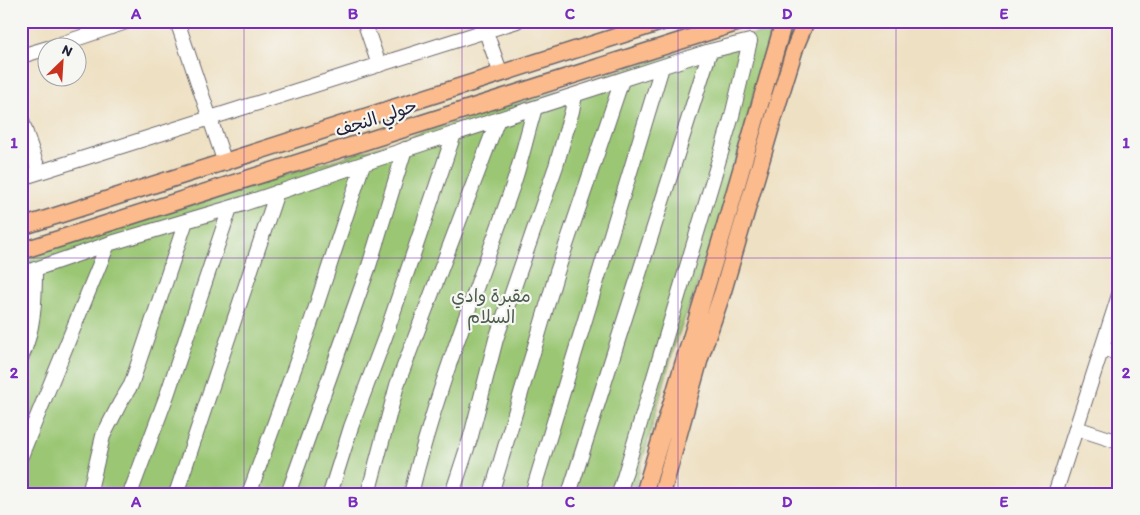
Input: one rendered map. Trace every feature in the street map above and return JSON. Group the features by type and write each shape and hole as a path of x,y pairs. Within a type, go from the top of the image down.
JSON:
{"main road":[{"name":"حولي النجف","path":"21,227 665,21"},
{"name":"حولي النجف","path":"21,251 743,21"},
{"path":"644,494 784,21"},
{"path":"662,494 700,358 723,291 796,45 806,21"}],"street":[{"path":"78,38 129,21"},
{"path":"177,21 225,163"},
{"path":"364,21 379,65"},
{"path":"21,178 379,65 484,26 517,21"},
{"path":"484,26 501,74"},
{"path":"21,274 108,244 230,208 405,149 710,51 750,41 732,116 619,494"},
{"path":"21,56 38,51"},
{"path":"569,494 710,51"},
{"path":"532,494 662,67"},
{"path":"491,494 557,272 622,80"},
{"path":"452,494 471,436 496,339 556,166 575,95"},
{"path":"411,494 424,439 472,297 512,189 535,108"},
{"path":"21,118 39,172"},
{"path":"368,494 397,384 498,120"},
{"path":"330,494 351,426 385,337 454,134"},
{"path":"288,494 369,266 405,149"},
{"path":"250,494 310,325 363,164"},
{"path":"176,494 277,192"},
{"path":"130,494 167,396 230,208"},
{"path":"89,494 103,436 131,385 186,221"},
{"path":"21,456 108,244"},
{"path":"21,358 32,324 35,301 35,270"},
{"path":"1055,494 1119,295"},
{"path":"1102,348 1119,354"},
{"path":"1076,428 1119,442"}],"green space":[{"name":"مقبرة وادي السلام","path":"771,30 717,232 675,344 633,494 21,494 21,258 702,45 710,45"}]}
